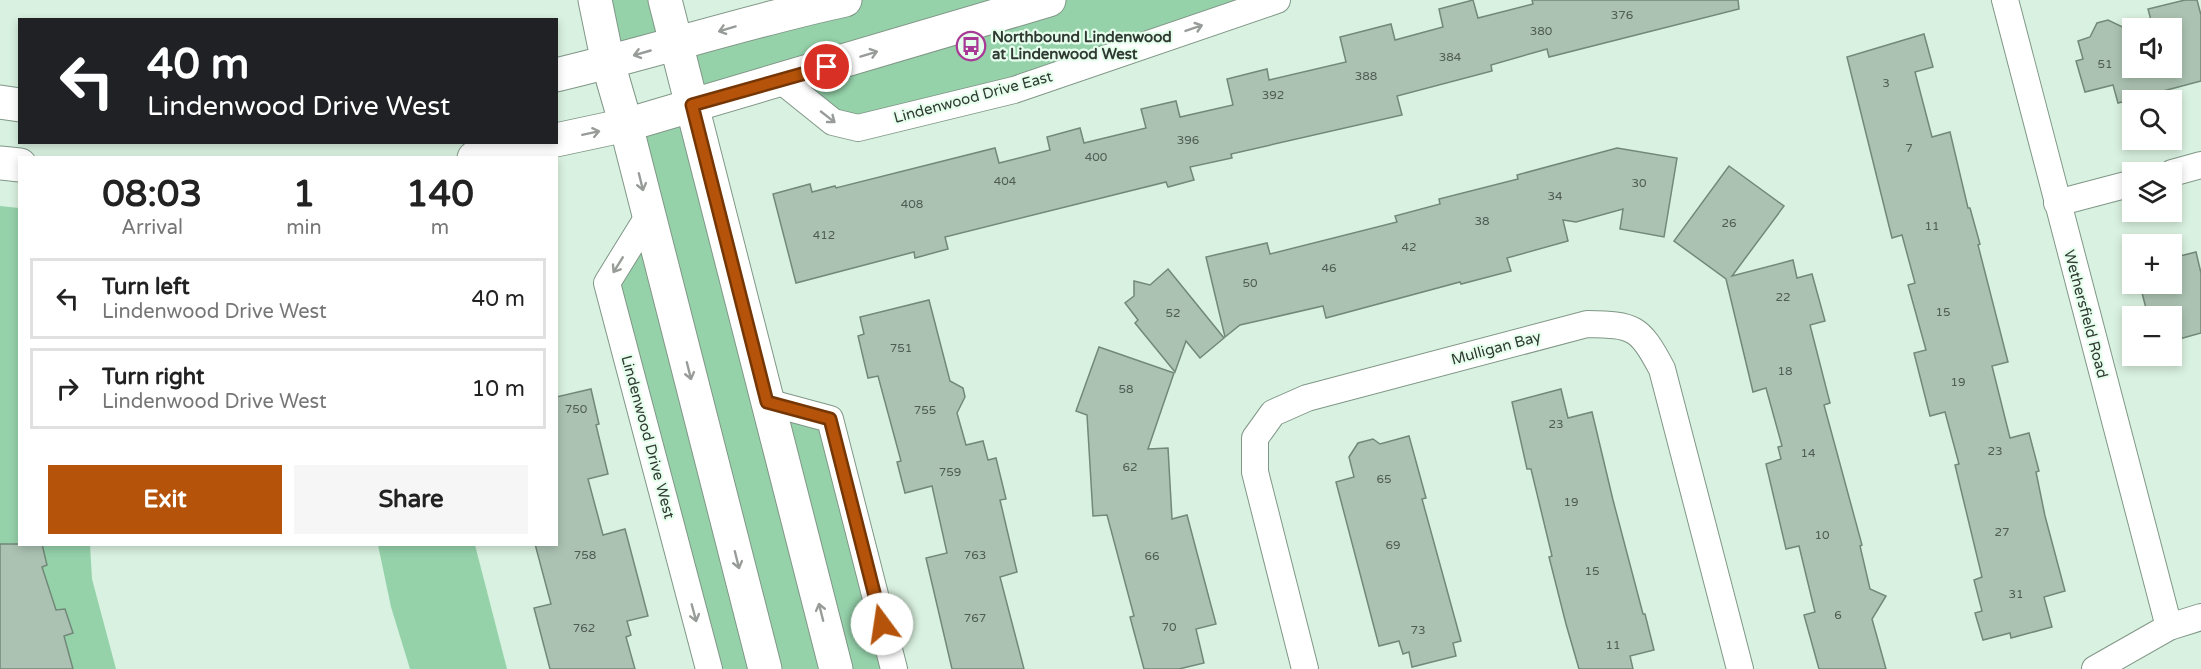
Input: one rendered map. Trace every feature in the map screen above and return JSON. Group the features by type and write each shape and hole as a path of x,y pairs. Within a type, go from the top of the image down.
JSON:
{"street":[{"path":"595,0 608,63 765,669"},
{"path":"665,0 836,669"},
{"path":"558,75 676,44 775,8 845,0"},
{"path":"558,140 626,126 1049,0"},
{"name":"Lindenwood Drive East","path":"782,81 833,123 858,128 1014,90 1276,0"},
{"name":"Wethersfield Road","path":"2005,0 2056,203 2169,627"},
{"path":"0,102 18,105"},
{"path":"483,156 536,144"},
{"path":"0,163 18,165"},
{"path":"2182,170 2201,165"},
{"path":"2056,203 2122,186"},
{"name":"Lindenwood Drive West","path":"649,215 607,283 709,669"},
{"name":"Mulligan Bay","path":"1305,669 1255,472 1255,438 1273,413 1307,398 1587,324 1623,324 1646,340 1662,369 1740,669"},
{"path":"767,402 830,419 894,669"},
{"path":"2095,669 2169,627 2201,617"}],"green space":[{"path":"595,0 665,0 676,43 778,0 1277,0 858,128 782,81 692,105 767,401 830,419 894,669 709,669 607,283 649,215 626,125 691,105 676,44 608,63"},
{"path":"0,206 18,208 18,546 90,546 92,579 116,669 0,669"},
{"path":"378,546 475,546 507,669 410,669 391,607"}],"building":[{"path":"1473,0 1478,18 1533,4 1532,0 1738,0 1739,9 1549,57 1547,49 1491,65 1492,71 1397,96 1402,115 1231,154 1232,158 1190,167 1194,180 1168,187 1166,182 945,237 948,249 915,258 914,252 796,283 773,194 810,184 812,192 835,186 836,188 995,148 999,163 1050,150 1047,137 1080,128 1084,143 1146,128 1141,109 1176,101 1180,117 1233,105 1227,79 1267,69 1269,80 1346,62 1340,37 1391,24 1395,40 1443,27 1439,9"},
{"path":"2185,0 2197,0 2201,15 2201,81 2167,90 2122,90 2122,102 2118,103 2113,85 2085,92 2076,61 2083,59 2078,41 2090,37 2097,23 2108,20 2122,27 2122,78 2182,78 2182,18 2150,18 2148,9"},
{"path":"1924,34 1933,67 1915,72 1932,137 1950,132 2008,362 1992,366 2010,438 2029,433 2039,471 2036,472 2045,516 2065,591 2044,597 2052,627 2011,638 2010,633 1983,640 1975,613 1982,611 1974,580 1982,577 1955,465 1959,464 1945,412 1930,416 1914,353 1926,350 1908,285 1915,283 1902,235 1892,238 1847,57"},
{"path":"1617,148 1677,158 1664,237 1620,229 1623,209 1576,222 1563,220 1568,241 1507,258 1511,271 1461,284 1460,282 1326,318 1323,306 1240,325 1225,337 1206,257 1267,243 1270,254 1397,222 1395,216 1440,204 1439,199 1518,179 1517,175"},
{"path":"1729,166 1784,206 1732,276 1793,260 1797,278 1812,274 1825,321 1810,325 1830,403 1824,405 1862,545 1860,546 1870,589 1886,596 1872,619 1886,669 1819,669 1804,615 1815,612 1799,546 1786,549 1766,464 1781,459 1778,447 1782,446 1766,388 1753,392 1726,279 1674,241"},
{"path":"2196,252 2201,273 2201,333 2182,338 2182,306 2145,306 2142,294 2182,294 2182,256"},
{"path":"1168,269 1224,338 1200,358 1186,341 1175,372 1135,323 1138,320 1125,303 1134,296 1134,281 1150,285"},
{"path":"929,300 950,381 963,388 965,397 957,413 966,445 983,441 988,460 996,458 1006,499 1000,500 1017,572 1000,577 1024,669 952,669 926,558 947,553 932,486 905,493 897,462 901,461 878,376 868,378 858,336 864,334 860,317"},
{"path":"1099,347 1174,373 1148,449 1168,448 1172,519 1187,515 1216,624 1196,629 1204,663 1179,669 1144,669 1130,617 1134,616 1107,515 1093,516 1087,415 1076,411"},
{"path":"591,389 599,424 596,425 608,474 588,479 603,535 625,529 648,616 627,621 631,635 626,637 635,669 550,669 534,608 551,604 536,546 558,546 558,397"},
{"path":"1561,389 1568,418 1592,412 1613,500 1643,614 1645,614 1654,650 1630,656 1633,669 1579,669 1566,624 1549,557 1552,556 1531,469 1527,469 1512,402"},
{"path":"1409,436 1426,498 1422,499 1461,641 1453,643 1456,656 1412,667 1409,652 1403,654 1399,641 1379,646 1336,482 1354,477 1349,457 1358,443 1373,439 1380,444"},
{"path":"0,544 42,546 47,565 42,567 56,610 65,609 73,633 64,636 73,669 0,669"}],"place":[{"name":"Northbound Lindenwood at Lindenwood West","path":"971,46"}],"route":[{"path":"827,67 692,105 767,402 830,419 882,624"}]}
